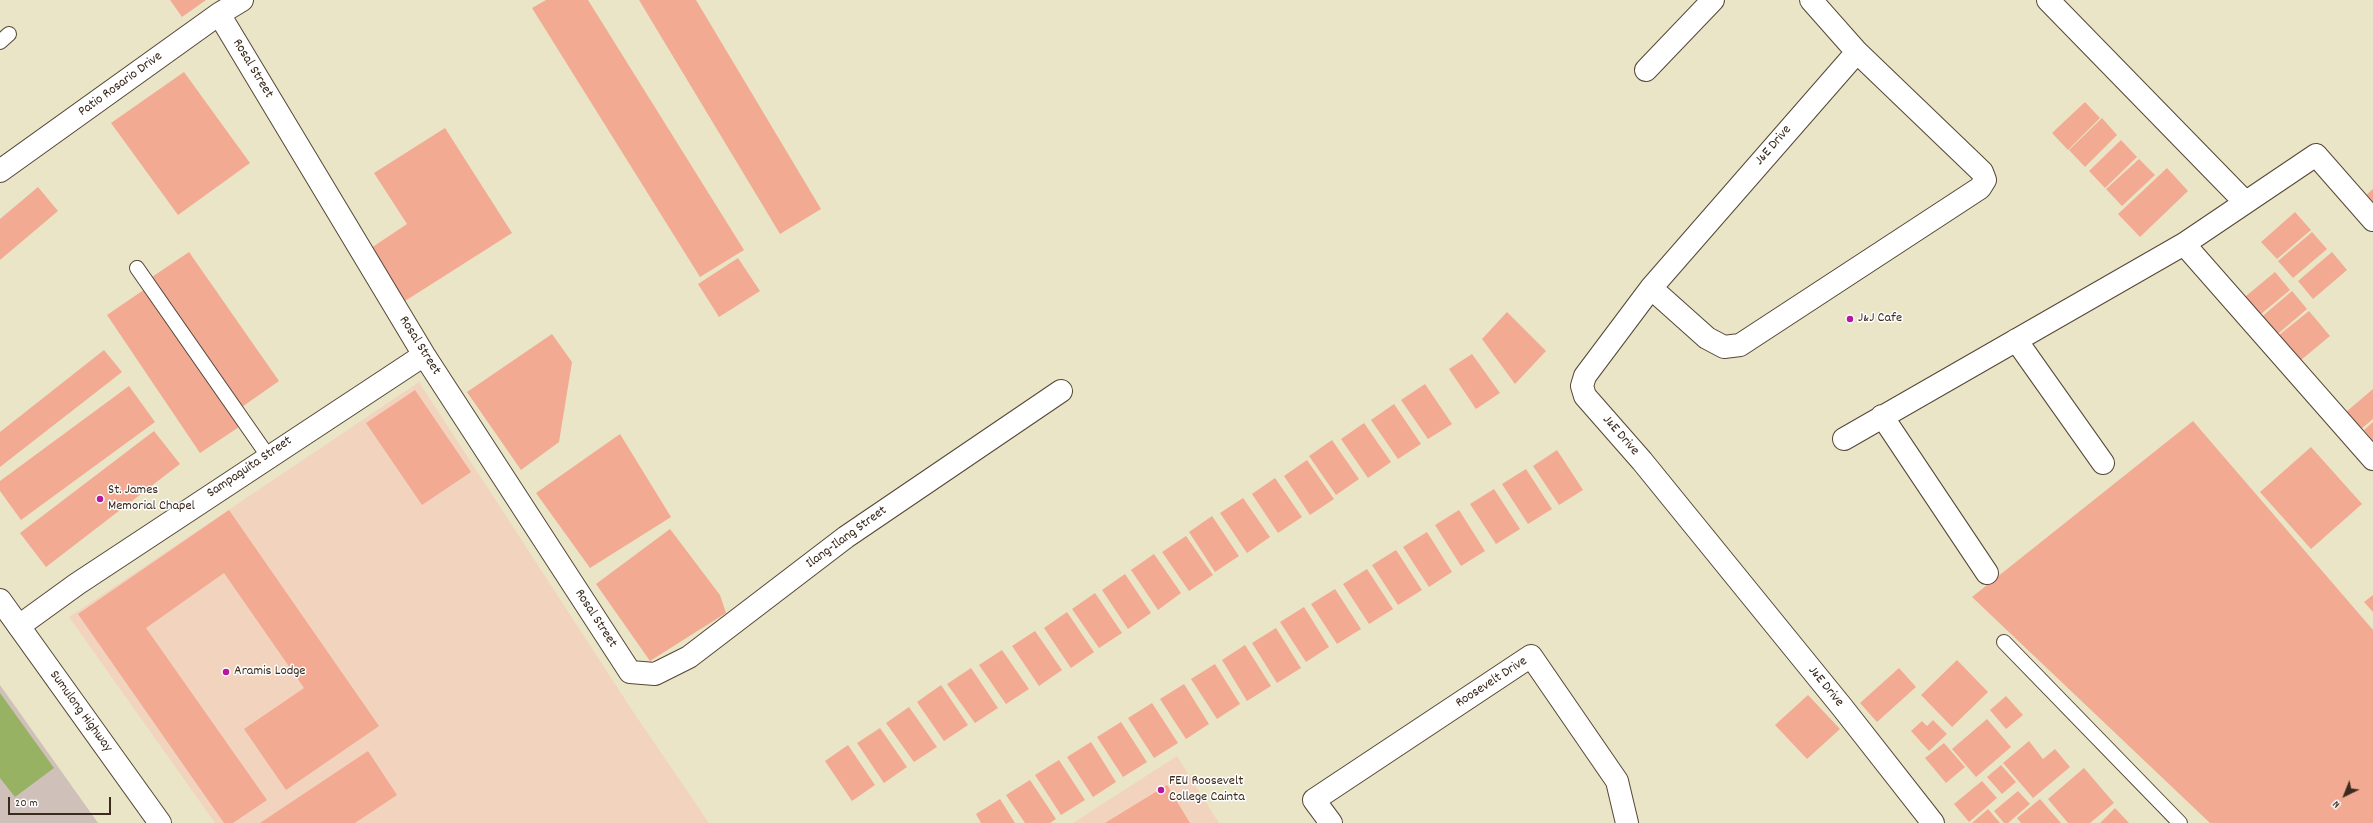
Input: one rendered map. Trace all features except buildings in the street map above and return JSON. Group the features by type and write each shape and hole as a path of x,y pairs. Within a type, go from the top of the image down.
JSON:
{"street":[{"name":"Patio Rosario Drive","path":"0,171 219,14 242,0"},
{"path":"1646,70 1714,0"},
{"path":"1651,288 1707,338 1724,347 1740,345 1980,188 1985,180 1982,172 1857,52 1811,0"},
{"path":"2048,0 2245,202"},
{"name":"Rosal Street","path":"219,14 424,355 630,672"},
{"name":"J&E Drive","path":"1857,52 1651,288 1585,376 1582,386 1585,396 1662,485 1933,823"},
{"path":"1844,439 2184,244 2316,155 2373,220"},
{"path":"2184,244 2373,459"},
{"path":"2016,340 2103,463"},
{"name":"Sampaguita Street","path":"19,626 77,584 268,456 424,355"},
{"name":"Ilang-Ilang Street","path":"630,672 655,674 689,657 853,533 1061,391"},
{"path":"1882,416 1987,573"},
{"name":"Sumulong Highway","path":"0,600 160,823"},
{"name":"Roosevelt Drive","path":"1331,823 1314,800 1531,656 1617,781 1627,823"}],"lane":[{"path":"137,268 268,456"},
{"path":"2004,642 2180,823"}],"shaded area":[{"path":"419,382 632,710 709,823 215,823 69,617"},
{"path":"0,685 98,823 0,823"},
{"name":"FEU Roosevelt College Cainta","path":"1177,756 1219,823 1073,823"}],"green space":[{"path":"0,693 54,768 15,797 0,778"}],"place":[{"name":"J&J Cafe","path":"1850,319"},
{"name":"St. James Memorial Chapel","path":"100,499"},
{"name":"Aramis Lodge","path":"226,672"},
{"name":"FEU Roosevelt College Cainta","path":"1161,790"}]}
